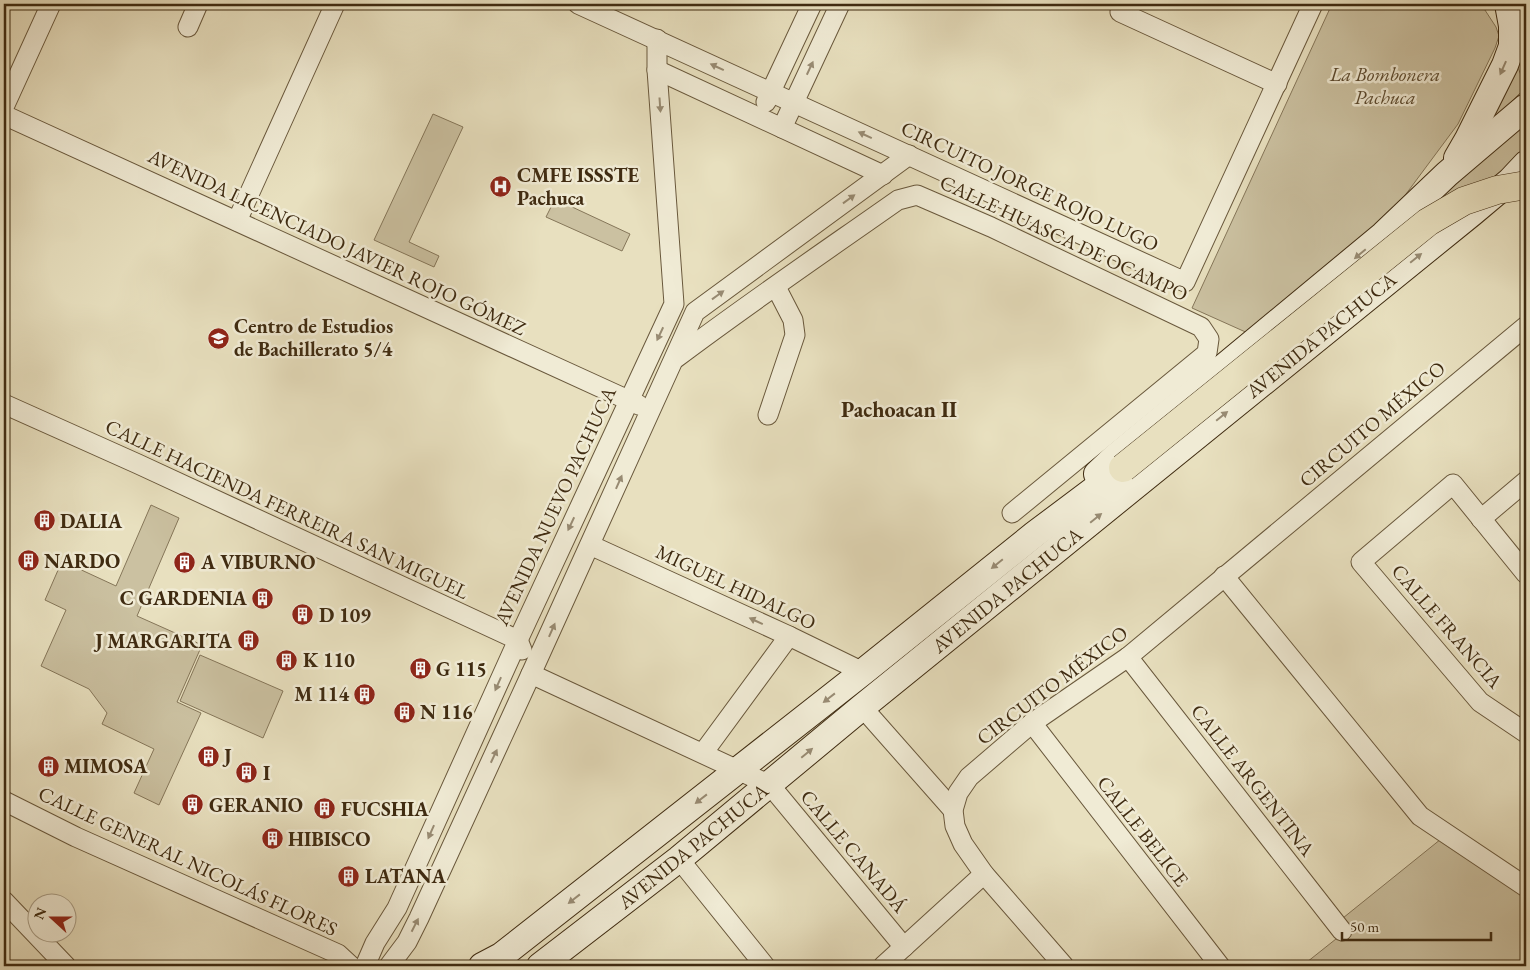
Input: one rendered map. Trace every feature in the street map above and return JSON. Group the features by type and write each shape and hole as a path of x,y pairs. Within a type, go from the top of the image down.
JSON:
{"main road":[{"path":"1509,4 1526,36"},
{"path":"1447,174 1468,139 1505,65 1512,46 1509,4"},
{"path":"1035,534 1115,456 1383,234 1447,174 1526,108"},
{"name":"AVENIDA PACHUCA","path":"540,966 679,859 861,708 1472,213 1510,181 1526,164"},
{"path":"1035,534 1123,468 1428,222 1464,201 1497,190 1526,186"},
{"path":"1472,213 1495,204 1526,198"},
{"name":"AVENIDA PACHUCA","path":"482,966 501,956 863,672 1035,534"}],"street":[{"path":"4,107 51,4"},
{"path":"188,27 198,4"},
{"path":"237,222 335,4"},
{"name":"CIRCUITO JORGE ROJO LUGO","path":"578,4 1185,282 1313,4"},
{"path":"759,118 811,6 836,12 782,128"},
{"path":"1120,12 1277,84"},
{"name":"AVENIDA NUEVO PACHUCA","path":"365,966 375,943 397,908 518,640 674,304 657,39"},
{"path":"658,70 883,175"},
{"name":"AVENIDA LICENCIADO JAVIER ROJO GÓMEZ","path":"4,115 651,410"},
{"path":"389,966 407,942 419,918 695,312 909,155"},
{"name":"CALLE HUASCA DE OCAMPO","path":"674,360 898,200 916,194 991,227 1202,327 1209,339 1207,353 1012,513"},
{"path":"768,415 795,335 793,320 776,287"},
{"path":"674,304 722,324"},
{"name":"CIRCUITO MÉXICO","path":"952,810 958,793 970,777 1032,723 1128,657 1526,326"},
{"name":"CALLE HACIENDA FERREIRA SAN MIGUEL","path":"4,404 147,468 518,640"},
{"path":"1526,481 1481,519 1526,574"},
{"name":"CALLE FRANCIA","path":"1481,519 1453,484 1362,562 1480,702 1526,733"},
{"name":"MIGUEL HIDALGO","path":"590,545 863,672"},
{"path":"1224,576 1420,816 1526,887"},
{"path":"703,753 789,636"},
{"path":"518,640 531,674 770,784"},
{"name":"CALLE ARGENTINA","path":"1128,657 1342,931"},
{"path":"870,716 952,810 955,826 963,844 984,874 1062,965"},
{"name":"CALLE BELICE","path":"1032,723 1220,966"},
{"name":"CALLE CANADÁ","path":"770,784 904,946"},
{"name":"CALLE GENERAL NICOLÁS FLORES","path":"4,801 76,837 338,954 351,966"},
{"path":"679,859 765,966"},
{"path":"883,966 984,874"},
{"path":"4,901 66,966"}],"green space":[{"name":"La Bombonera Pachuca","path":"1332,4 1481,4 1496,27 1499,36 1458,124 1383,225 1250,334 1192,308"},
{"path":"1516,63 1526,87 1488,125"},
{"path":"433,114 463,127 409,242 439,256 434,267 374,240"},
{"path":"1526,123 1526,146 1504,173 1412,215"},
{"path":"555,199 630,234 622,251 546,217"},
{"path":"151,505 179,518 137,616 202,645 177,702 201,713 159,805 134,793 154,749 102,724 107,713 89,689 41,666 66,610 45,600 62,561 116,586"},
{"path":"200,655 283,691 263,738 180,701"},
{"path":"1441,839 1526,884 1526,966 1302,966 1346,931 1338,922"}],"place":[{"name":"CMFE ISSSTE Pachuca","path":"501,186"},
{"name":"Centro de Estudios de Bachillerato 5/4","path":"218,338"},
{"name":"DALIA","path":"44,521"},
{"name":"NARDO","path":"28,561"},
{"name":"A VIBURNO","path":"185,562"},
{"name":"C GARDENIA","path":"263,598"},
{"name":"D 109","path":"303,615"},
{"name":"J MARGARITA","path":"248,641"},
{"name":"K 110","path":"287,660"},
{"name":"G 115","path":"420,669"},
{"name":"M 114","path":"365,694"},
{"name":"N 116","path":"404,712"},
{"name":"J","path":"208,756"},
{"name":"MIMOSA","path":"48,766"},
{"name":"I","path":"247,773"},
{"name":"GERANIO","path":"193,805"},
{"name":"FUCSHIA","path":"325,809"},
{"name":"HIBISCO","path":"272,839"},
{"name":"LATANA","path":"349,876"}],"district":[{"name":"Pachoacan II","path":"899,409"}]}
